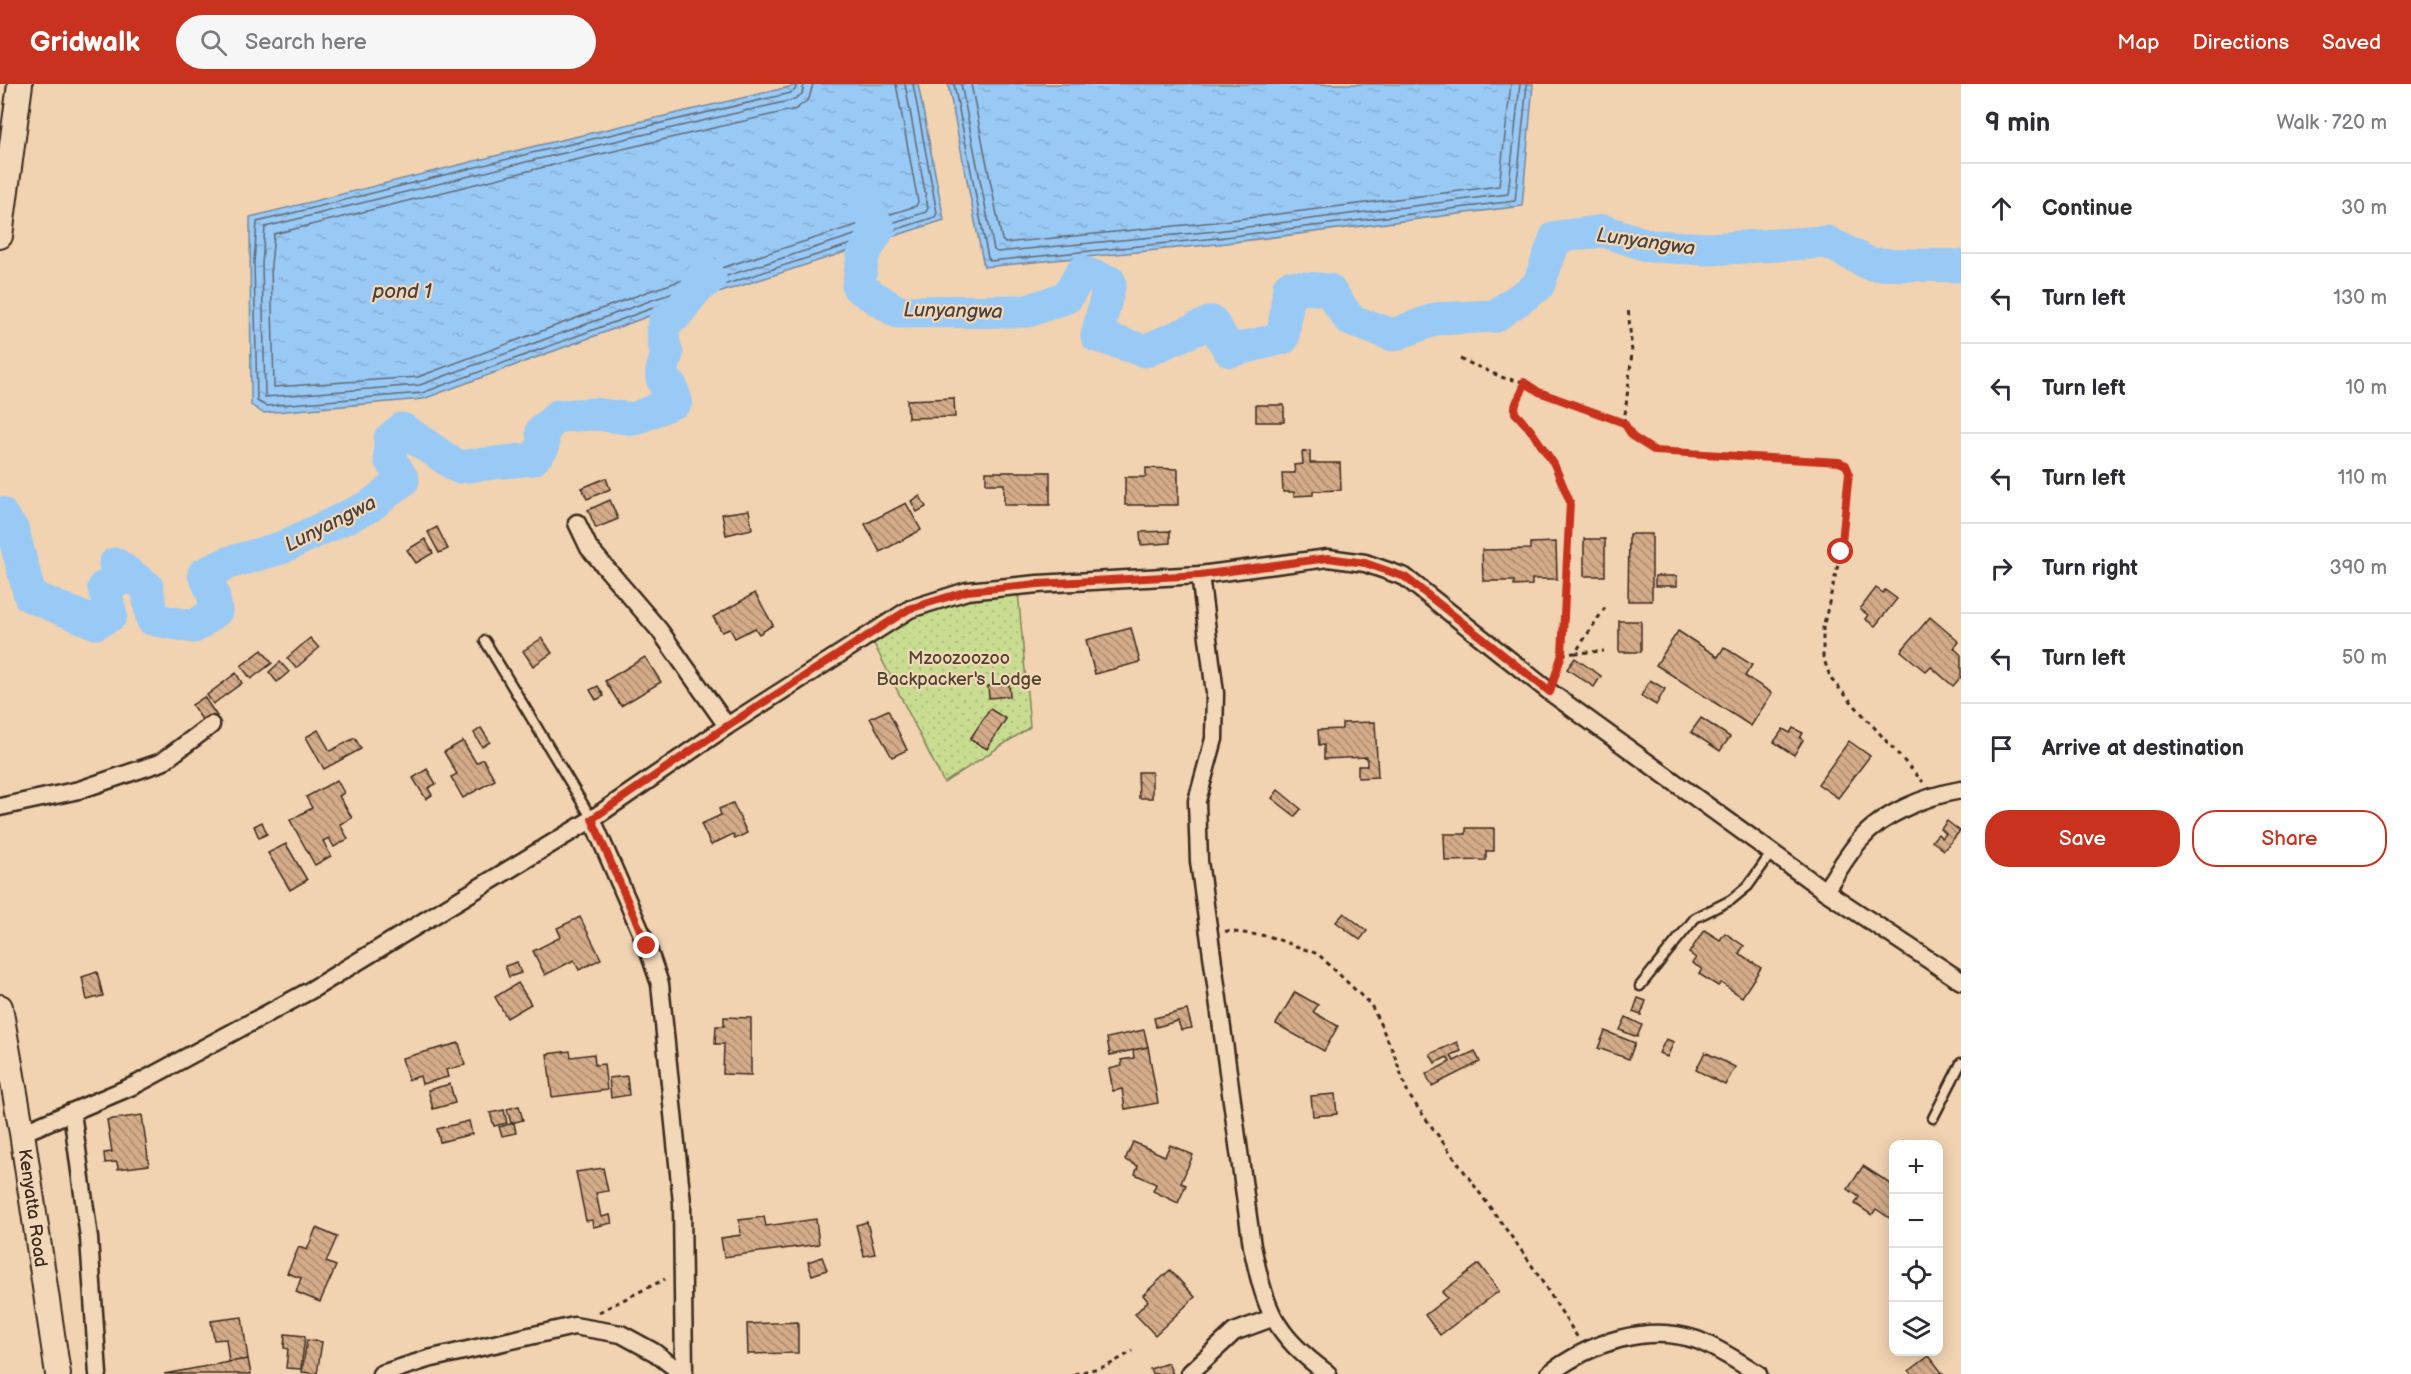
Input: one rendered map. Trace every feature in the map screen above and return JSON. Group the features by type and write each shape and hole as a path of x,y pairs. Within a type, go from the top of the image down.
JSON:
{"street":[{"path":"0,236 20,84"},
{"path":"577,523 589,548 660,631 727,726"},
{"path":"22,1133 135,1085 311,990 592,819 727,726 909,609 967,591 1038,584 1200,575 1328,558 1375,567 1405,577 1550,692 1825,891 1961,981"},
{"path":"1200,575 1215,693 1214,740 1197,801 1199,861 1252,1246 1259,1282 1272,1318 1281,1333 1328,1374"},
{"path":"0,807 79,790 162,762 211,725"},
{"path":"1825,891 1860,840 1874,827 1934,795 1961,790"},
{"path":"592,819 647,946 660,984 682,1203 683,1374"},
{"name":"Kenyatta Road","path":"0,1007 22,1133 58,1374"},
{"path":"72,1112 89,1238 98,1374"},
{"path":"1190,1373 1234,1332 1272,1318"},
{"path":"381,1374 428,1359 574,1326 621,1334 654,1352 683,1374"},
{"path":"1549,1374 1585,1350 1619,1338 1661,1334 1697,1340 1758,1374"}],"lane":[{"path":"485,641 592,819"},
{"path":"1640,986 1695,918 1731,900 1748,886 1772,852"},
{"path":"1933,1118 1961,1064"}],"path":[{"path":"1624,423 1632,353 1628,307"},
{"path":"1460,359 1504,378 1524,382 1539,392 1624,423 1633,437 1655,451 1805,459 1839,462 1846,465 1849,472 1841,552 1823,628 1823,657 1831,679 1934,795"},
{"path":"1524,382 1524,388 1515,402 1515,413 1530,429 1554,464 1570,502 1562,654 1550,692"},
{"path":"1575,653 1606,606"},
{"path":"1562,654 1604,651"},
{"path":"1209,930 1268,936 1318,954 1371,1005 1393,1051 1408,1094 1529,1261 1585,1350"},
{"path":"574,1326 632,1294 664,1280 670,1272"},
{"path":"1074,1374 1107,1366 1132,1351"}],"green space":[{"name":"Mzoozoozoo Backpacker's Lodge","path":"1018,591 1030,727 944,783 871,638 920,609"}],"water":[{"name":"pond 1","path":"802,84 918,84 944,220 660,312 423,399 263,413 251,405 250,217 531,147"},
{"path":"948,84 1533,84 1522,206 1218,244 984,267"}],"building":[{"path":"954,398 955,417 908,418 907,400"},
{"path":"1256,405 1284,405 1284,422 1256,422"},
{"path":"1310,451 1310,463 1340,463 1341,490 1313,491 1313,495 1294,496 1294,492 1283,492 1282,473 1295,473 1294,465 1303,464 1302,452"},
{"path":"1146,468 1178,469 1178,505 1125,505 1125,477 1146,477"},
{"path":"986,472 1050,472 1050,505 1004,505 1004,484 986,484"},
{"path":"606,478 610,489 587,499 582,488"},
{"path":"920,496 926,507 917,512 911,501"},
{"path":"610,500 618,519 596,528 588,510"},
{"path":"906,503 921,530 880,552 865,524"},
{"path":"749,510 752,529 726,535 722,514"},
{"path":"437,527 448,549 439,553 428,532"},
{"path":"1170,531 1170,543 1141,545 1140,532"},
{"path":"1629,534 1652,534 1652,601 1628,601"},
{"path":"425,539 433,553 416,563 407,550"},
{"path":"1584,539 1605,539 1605,576 1584,576"},
{"path":"1556,542 1557,579 1532,579 1532,585 1514,586 1514,581 1483,581 1482,550 1530,549 1530,543"},
{"path":"1655,576 1677,576 1677,586 1655,586"},
{"path":"1876,588 1883,593 1885,590 1897,599 1875,626 1865,619 1868,615 1860,609"},
{"path":"755,593 773,625 759,634 755,628 735,638 730,629 722,632 713,617"},
{"path":"1930,617 1959,642 1954,648 1961,655 1961,677 1953,686 1931,667 1926,672 1901,651"},
{"path":"1619,621 1641,621 1641,652 1619,652"},
{"path":"1131,628 1140,662 1095,674 1086,640"},
{"path":"1678,631 1718,657 1724,647 1752,665 1745,676 1772,693 1751,726 1656,665"},
{"path":"310,638 319,648 296,668 287,658"},
{"path":"542,638 552,653 533,666 523,651"},
{"path":"262,650 272,663 251,679 241,666"},
{"path":"645,657 661,682 621,706 605,681"},
{"path":"1575,658 1601,676 1594,687 1567,669"},
{"path":"280,662 289,672 277,682 269,672"},
{"path":"236,673 242,683 213,704 207,695"},
{"path":"1650,680 1665,689 1656,705 1641,696"},
{"path":"1009,684 1010,696 989,698 988,686"},
{"path":"598,686 604,696 596,700 590,690"},
{"path":"204,697 217,716 205,724 192,705"},
{"path":"990,709 1006,719 987,749 970,739"},
{"path":"888,710 907,750 892,757 870,718"},
{"path":"1701,718 1730,737 1720,751 1691,732"},
{"path":"1375,722 1378,777 1358,778 1358,766 1367,766 1367,757 1324,759 1324,745 1319,745 1318,730 1342,729 1342,723"},
{"path":"481,728 490,742 482,747 474,733"},
{"path":"1793,728 1803,733 1800,738 1803,740 1794,755 1774,742 1783,729 1790,733"},
{"path":"318,730 330,751 355,738 361,749 324,769 306,737"},
{"path":"463,741 476,763 483,759 495,780 463,798 451,777 457,774 444,752"},
{"path":"1849,741 1870,756 1838,798 1818,784"},
{"path":"427,769 436,784 428,788 432,795 426,799 413,778"},
{"path":"1138,772 1152,772 1152,798 1139,798"},
{"path":"337,780 344,793 339,796 352,818 340,824 348,839 334,847 329,838 323,841 331,856 315,865 290,820 312,808 306,797"},
{"path":"1278,790 1301,809 1295,816 1272,798"},
{"path":"733,803 747,833 735,839 733,834 711,845 701,824 721,815 719,809"},
{"path":"1947,821 1960,831 1944,850 1932,841 1938,834 1942,838 1946,834 1941,829"},
{"path":"262,822 267,834 259,838 254,826"},
{"path":"1466,828 1494,828 1494,851 1486,851 1486,860 1445,861 1444,834 1466,834"},
{"path":"286,844 307,880 290,890 268,853"},
{"path":"1344,913 1367,931 1360,940 1336,922"},
{"path":"580,917 601,959 579,970 574,960 545,975 533,951 561,937 557,928"},
{"path":"1704,930 1720,940 1725,933 1744,946 1739,953 1761,968 1742,997 1721,983 1718,986 1699,974 1702,969 1692,963 1696,958 1689,953"},
{"path":"517,962 521,973 509,977 505,966"},
{"path":"97,972 103,996 87,1000 82,977"},
{"path":"518,983 531,1004 507,1018 495,997"},
{"path":"1295,992 1318,1005 1313,1012 1338,1026 1324,1051 1276,1024"},
{"path":"1638,998 1646,1001 1641,1015 1633,1012"},
{"path":"1187,1010 1192,1028 1181,1030 1178,1021 1156,1027 1154,1018"},
{"path":"724,1017 751,1018 751,1075 723,1074 724,1044 715,1044 716,1026 724,1026"},
{"path":"1626,1017 1642,1025 1637,1037 1620,1030"},
{"path":"1144,1030 1148,1047 1110,1055 1107,1038"},
{"path":"1605,1031 1635,1043 1629,1059 1598,1048"},
{"path":"1666,1039 1674,1042 1667,1057 1659,1053"},
{"path":"1457,1042 1461,1051 1451,1055 1454,1061 1475,1051 1480,1062 1432,1086 1426,1074 1450,1062 1447,1057 1435,1063 1430,1054"},
{"path":"459,1043 465,1065 446,1070 448,1077 422,1084 420,1076 408,1080 402,1058"},
{"path":"1148,1047 1158,1103 1125,1109 1122,1089 1113,1091 1109,1069 1122,1066 1121,1060 1134,1058 1133,1050"},
{"path":"570,1051 571,1057 594,1054 595,1065 604,1064 607,1090 552,1097 547,1054"},
{"path":"1705,1052 1735,1067 1725,1085 1696,1070"},
{"path":"627,1076 629,1095 611,1098 609,1078"},
{"path":"450,1084 455,1103 433,1109 428,1090"},
{"path":"1335,1094 1337,1114 1313,1116 1311,1096"},
{"path":"519,1106 523,1120 511,1123 507,1109"},
{"path":"504,1110 507,1123 494,1126 490,1113"},
{"path":"142,1115 149,1165 118,1169 117,1162 105,1163 104,1153 112,1152 107,1120"},
{"path":"469,1121 472,1134 440,1142 437,1129"},
{"path":"514,1123 516,1133 502,1136 499,1127"},
{"path":"1133,1142 1165,1156 1170,1145 1193,1155 1181,1183 1186,1185 1178,1203 1153,1191 1156,1184 1135,1174 1138,1166 1125,1160"},
{"path":"1863,1166 1889,1183 1889,1218 1876,1209 1872,1215 1855,1204 1859,1197 1848,1189"},
{"path":"603,1168 608,1191 596,1193 601,1217 610,1215 612,1223 593,1227 592,1220 586,1221 576,1172"},
{"path":"764,1217 766,1226 816,1219 819,1244 724,1257 721,1238 741,1235 739,1220"},
{"path":"867,1222 875,1254 864,1256 856,1225"},
{"path":"316,1228 337,1237 326,1262 336,1266 320,1302 296,1292 301,1278 287,1273 299,1247 307,1250"},
{"path":"822,1257 827,1270 812,1275 808,1262"},
{"path":"1479,1264 1499,1291 1440,1335 1425,1315 1447,1298 1442,1292"},
{"path":"1170,1270 1195,1297 1155,1335 1135,1314 1148,1301 1143,1295"},
{"path":"242,1317 248,1359 229,1362 226,1339 214,1340 211,1321"},
{"path":"798,1322 798,1353 748,1354 747,1324"},
{"path":"285,1334 305,1336 301,1369 286,1368 288,1349 284,1348"},
{"path":"307,1340 322,1342 317,1374 302,1372"},
{"path":"1929,1356 1943,1374 1912,1374 1909,1371"},
{"path":"248,1359 251,1374 164,1374 229,1362"},
{"path":"1168,1363 1173,1374 1152,1374 1150,1369"}],"waterway":[{"name":"Lunyangwa","path":"864,205 879,228 863,255 858,287 898,312 1028,311 1067,297 1082,272 1110,282 1097,336 1145,351 1212,322 1230,351 1283,338 1289,287 1329,290 1350,320 1393,335 1436,319 1495,316 1538,286 1556,237 1604,231 1650,246 1709,249 1827,242 1870,264 1961,266"},
{"name":"Lunyangwa","path":"0,513 13,531 30,596 96,623 111,615 104,587 118,581 115,564 147,587 152,619 194,627 216,611 213,593 204,574 228,563 281,548 370,506 403,480 390,459 390,439 402,429 458,467 533,459 543,447 542,431 558,416 595,414 634,419 676,401 671,386 665,385 662,377 667,354 663,337 664,324 665,320 675,316 696,289 710,279 705,272"}],"route":[{"path":"647,946 592,819 685,754 848,648 909,609 936,599 967,591 1038,584 1200,575 1328,558 1365,563 1405,577 1550,692 1562,654 1570,502 1554,464 1530,429 1515,413 1515,402 1524,388 1524,382 1539,392 1560,397 1606,418 1624,423 1633,437 1646,448 1655,451 1839,462 1846,465 1849,472 1841,552"}]}
